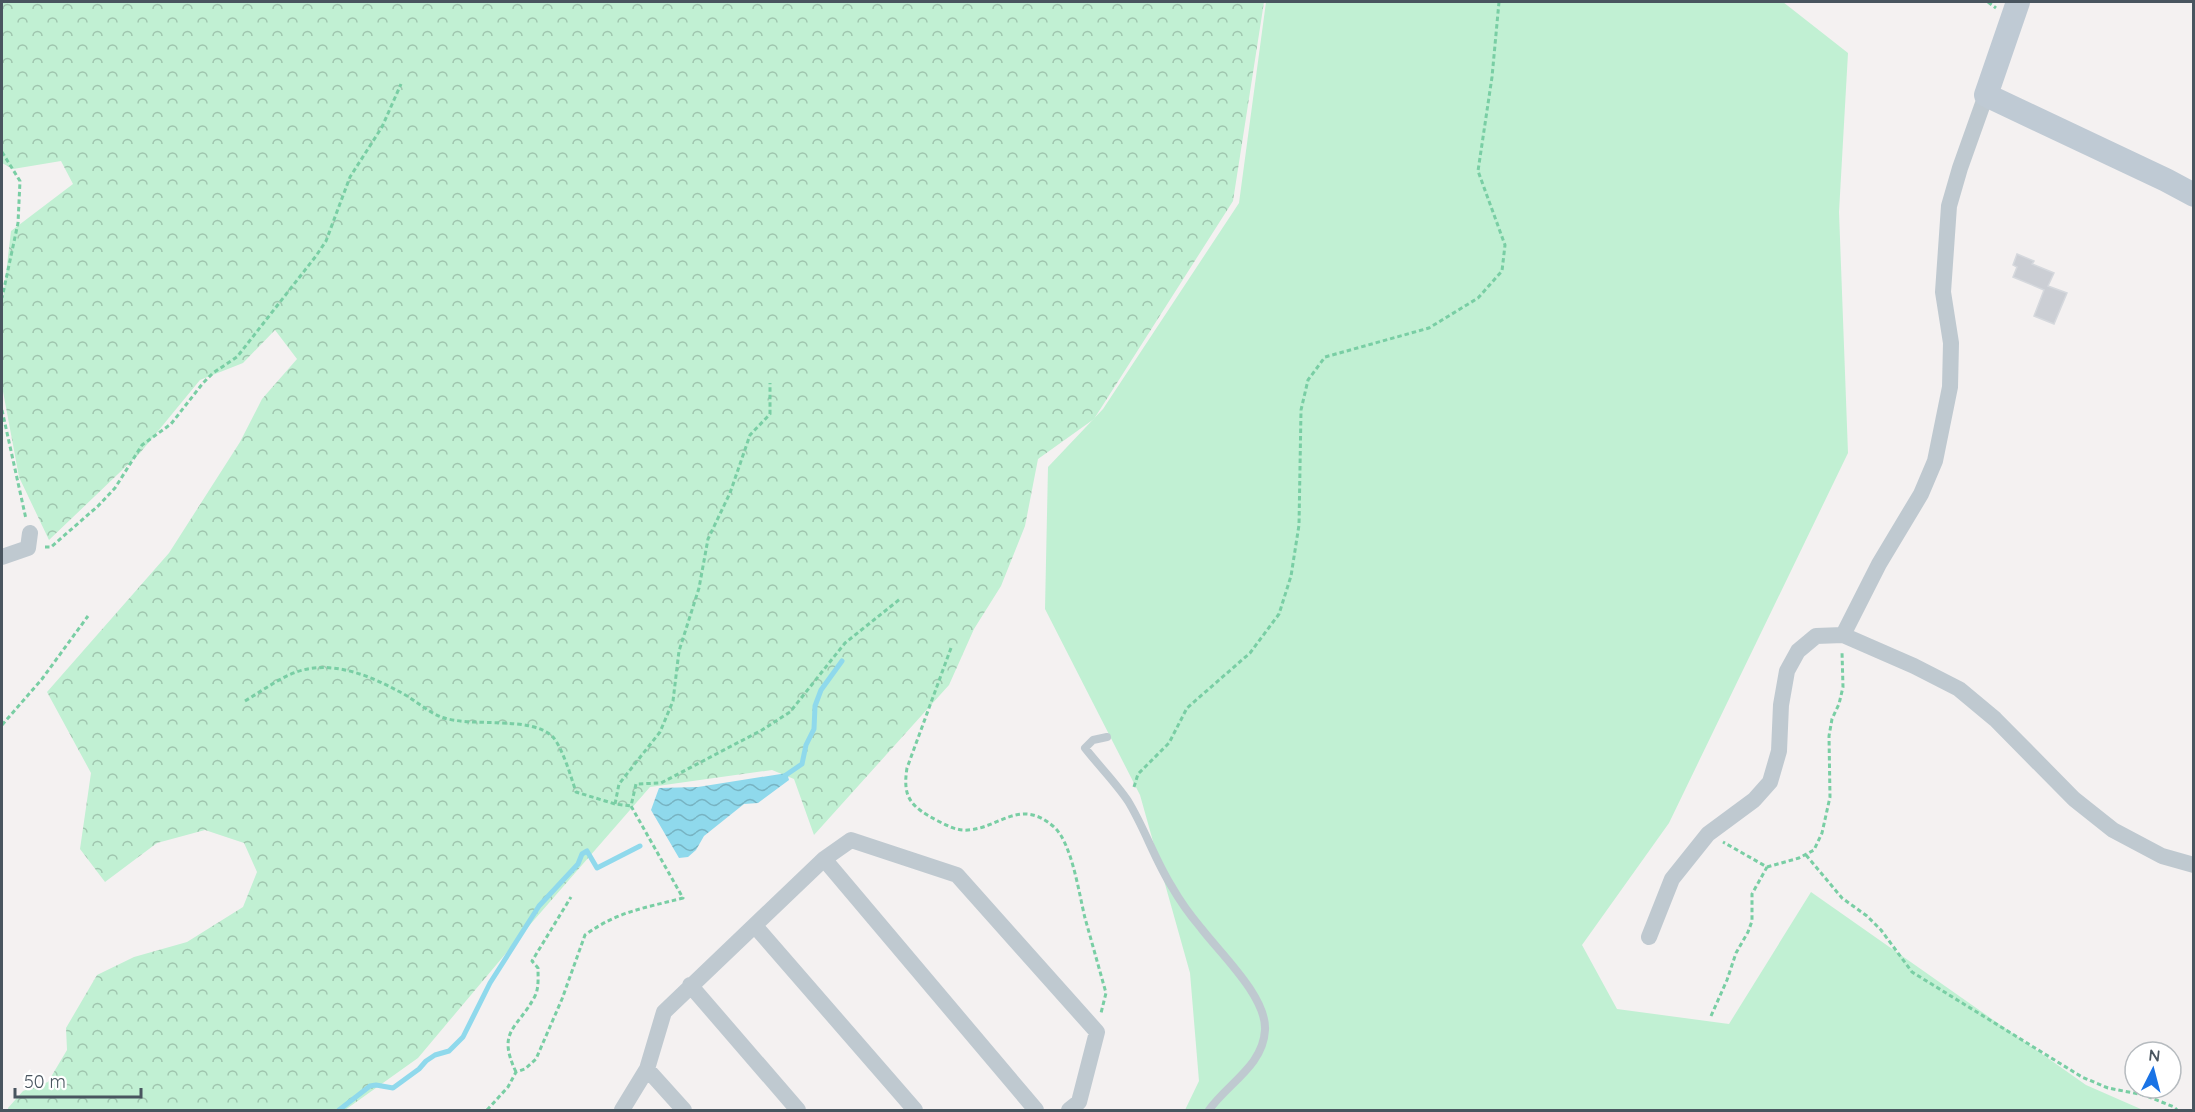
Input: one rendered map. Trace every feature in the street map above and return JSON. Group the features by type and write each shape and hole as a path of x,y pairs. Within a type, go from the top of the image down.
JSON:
{"street":[{"path":"1843,635 1880,564 1921,494 1935,461 1950,387 1951,344 1943,292 1949,206 2018,2"},
{"path":"1986,95 2193,195"},
{"path":"2,557 29,540"},
{"path":"1649,937 1672,879 1708,834 1755,800 1770,782 1779,751 1781,705 1787,671 1798,651 1816,636 1843,635 1914,666 1959,689 1995,719 2073,800 2113,830 2162,856 2193,865"},
{"path":"622,1110 648,1070 664,1012 824,859 851,840 957,874 1097,1032 1079,1102 1069,1110"},
{"path":"824,859 1036,1110"},
{"path":"755,926 915,1110"},
{"path":"690,985 798,1110"},
{"path":"648,1070 684,1110"}],"lane":[{"path":"1107,737 1093,740 1085,748 1127,800 1171,886 1201,929 1221,951 1257,1000 1264,1014 1264,1036 1257,1058 1209,1110"}],"path":[{"path":"1127,800 1132,795 1138,774 1169,743 1187,708 1250,653 1279,614 1291,576 1299,525 1301,410 1308,380 1325,357 1429,328 1478,298 1503,271 1505,245 1478,171 1500,2"},
{"path":"2,410 29,540 51,547 99,506 115,488 142,445 171,424 203,383 213,373 237,357 263,326 326,241 350,177 382,127 401,84"},
{"path":"2,152 20,181 18,223 2,298"},
{"path":"615,804 619,784 660,732 673,701 679,651 705,568 708,539 730,493 750,435 770,414 770,383"},
{"path":"487,1110 508,1087 516,1072 525,1070 536,1059 585,935 626,913 648,905 683,898 631,806 636,784 661,783 762,730 790,712 845,643 900,599"},
{"path":"2,725 42,679 88,616"},
{"path":"1711,1016 1736,953 1748,932 1752,921 1752,894 1767,867 1806,855 1814,850 1822,833 1830,797 1829,736 1843,687 1843,635"},
{"path":"951,648 907,768 905,786 908,797 919,811 958,830 975,829 1007,816 1021,814 1043,819 1056,828 1067,851 1106,993 1099,1017 1091,1026"},
{"path":"245,700 290,675 307,669 327,668 355,671 399,691 441,717 466,722 533,726 553,737 568,765 576,792 615,804 631,806"},
{"path":"1708,834 1767,867"},
{"path":"1806,855 1842,898 1867,916 1881,930 1912,972 2082,1077 2108,1088 2144,1095 2177,1110"},
{"path":"516,1072 509,1058 508,1036 536,996 538,968 532,961 571,897"}],"green space":[{"path":"2,2 1264,2 1233,201 1094,419 1038,459 1025,526 1001,586 974,629 949,685 814,835 794,779 772,770 650,787 418,1058 345,1110 8,1110 23,1091 48,1082 67,1050 66,1028 97,975 134,957 187,942 243,907 257,872 244,843 205,830 157,843 105,882 80,849 91,773 47,692 169,553 240,442 262,399 297,359 275,330 243,363 200,380 140,453 49,540 19,477 2,386 2,308 11,231 73,184 61,161 13,169 2,163"},
{"path":"1266,2 1783,2 1848,53 1839,212 1848,453 1669,823 1582,945 1617,1009 1729,1024 1811,892 2086,1085 2143,1110 1185,1110 1199,1081 1190,973 1140,795 1045,609 1048,467 1103,409 1239,203"}],"water":[{"path":"787,773 789,780 758,803 744,804 704,836 696,850 688,857 679,858 651,810 659,788 698,787"}],"building":[{"path":"2017,254 2034,261 2032,264 2054,273 2048,286 2067,293 2054,324 2034,316 2044,290 2013,277 2017,267 2013,265"}],"waterway":[{"path":"783,777 802,764 806,745 814,729 815,706 821,690 842,661"},
{"path":"339,1110 370,1086 393,1088 435,1055 449,1051 463,1037 490,983 539,906 578,864 582,854 587,851 597,868 640,846"}]}
